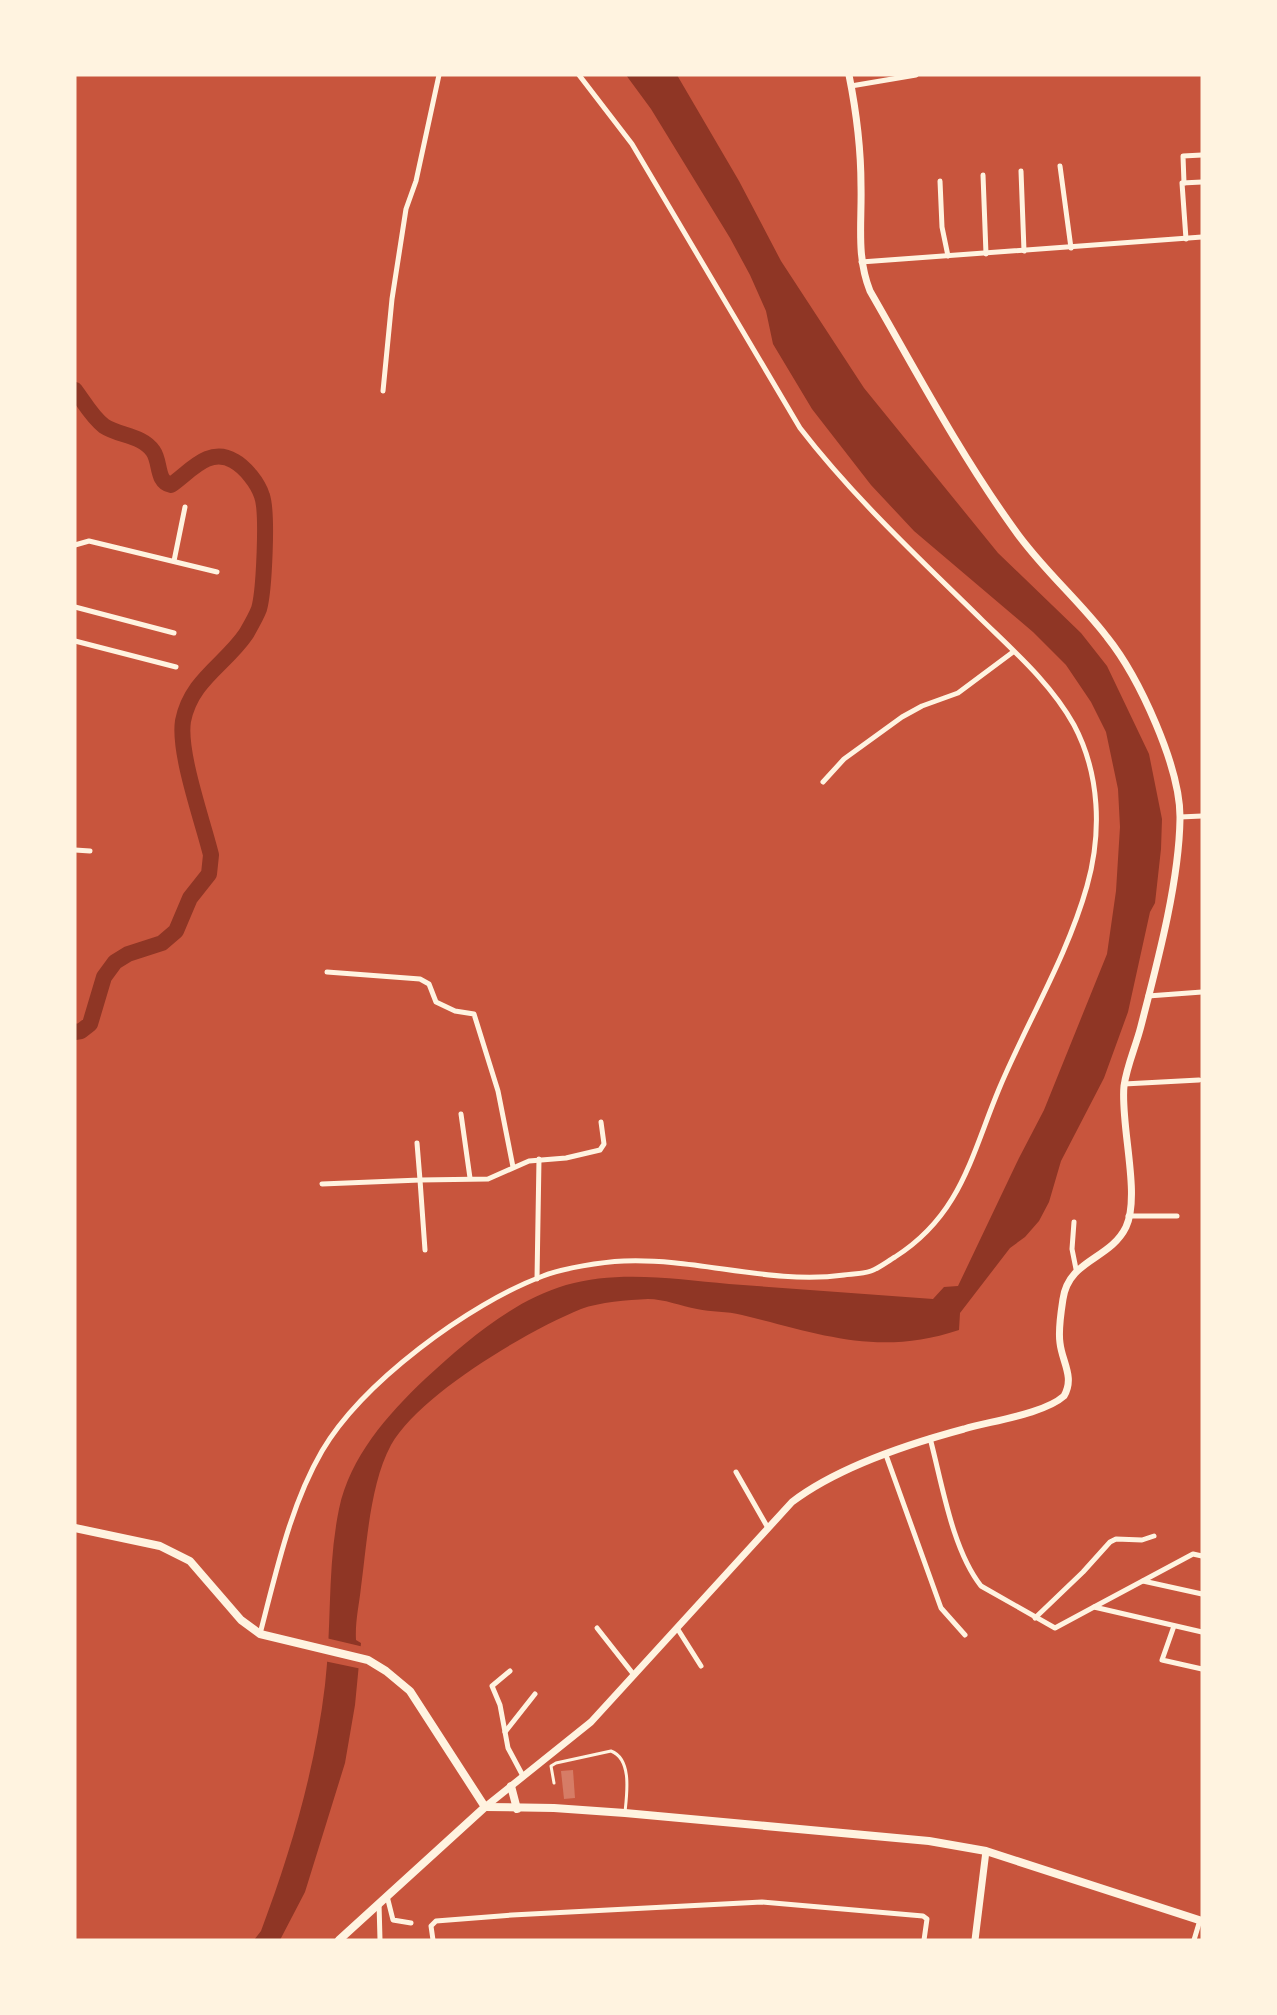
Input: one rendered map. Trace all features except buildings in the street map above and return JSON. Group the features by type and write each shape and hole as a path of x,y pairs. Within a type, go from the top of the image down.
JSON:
{"main road":[{"path":"75,1528 146,1542 190,1561 241,1620 264,1635 368,1660 410,1690 485,1807"},
{"path":"511,1786 517,1809"},
{"path":"339,1940 485,1807 554,1808 625,1813 929,1841 986,1851 1201,1921"}],"street":[{"path":"383,391 392,299 406,208 416,181 439,75"},
{"path":"264,1635 302,1489 324,1447 373,1388 436,1337 500,1296 546,1274 623,1261 692,1264 813,1279 873,1271 917,1242 952,1203 970,1169 999,1089 1071,929 1087,886 1097,836 1096,790 1075,728 1047,685 869,508 829,466 800,428 632,144 579,75"},
{"path":"485,1807 580,1733 792,1502 807,1491 930,1438 1038,1409 1064,1396 1070,1379 1059,1341 1063,1297 1068,1281 1076,1269 1101,1254 1120,1237 1127,1224 1130,1201 1125,1084 1167,913 1180,817 1176,785 1164,747 1124,661 1107,636 1035,557 966,459 870,291 861,262 861,184 849,75"},
{"path":"851,86 915,75"},
{"path":"1186,239 1182,185 1184,183 1183,156 1202,155"},
{"path":"1060,166 1071,248"},
{"path":"1021,171 1024,251"},
{"path":"983,175 986,254"},
{"path":"940,181 942,226 948,256"},
{"path":"1184,183 1202,182"},
{"path":"861,262 1202,237"},
{"path":"174,561 184,507"},
{"path":"75,545 89,541 217,572"},
{"path":"75,607 174,633"},
{"path":"75,641 176,667"},
{"path":"823,782 844,759 902,717 922,706 958,693 1013,652"},
{"path":"1180,817 1202,815"},
{"path":"75,850 90,851"},
{"path":"327,972 420,979 429,984 434,999 440,1004 455,1011 474,1014 498,1091 513,1167"},
{"path":"1148,996 1202,992"},
{"path":"1125,1084 1199,1080"},
{"path":"461,1114 470,1178"},
{"path":"322,1184 488,1179 513,1167 539,1159 566,1158 600,1150 604,1144 601,1122"},
{"path":"417,1143 425,1250"},
{"path":"537,1279 539,1159"},
{"path":"1128,1216 1178,1216"},
{"path":"1074,1222 1072,1249 1076,1269"},
{"path":"930,1438 956,1533 973,1575 981,1586 1055,1628 1193,1554 1202,1556"},
{"path":"886,1455 941,1608 965,1635"},
{"path":"736,1472 768,1528"},
{"path":"1035,1618 1113,1540 1142,1540 1154,1536"},
{"path":"1143,1581 1202,1594"},
{"path":"1094,1607 1202,1632"},
{"path":"1174,1626 1162,1660 1202,1669"},
{"path":"597,1628 634,1675"},
{"path":"677,1628 701,1666"},
{"path":"510,1671 492,1686 500,1706 508,1748 523,1776"},
{"path":"505,1732 535,1694"},
{"path":"975,1940 986,1851"},
{"path":"387,1896 393,1920 411,1923"},
{"path":"433,1940 431,1926 436,1921 762,1902 923,1916 927,1919 924,1940"},
{"path":"379,1903 380,1940"},
{"path":"1194,1940 1201,1921"}],"lane":[{"path":"554,1783 551,1766 556,1763 611,1751 616,1753 621,1758 626,1771 625,1813"}],"shaded area":[{"path":"626,75 677,75 739,181 781,261 864,388 998,553 1081,633 1107,666 1149,754 1162,819 1155,903 1150,912 1128,1012 1104,1078 1061,1161 1049,1202 1039,1221 1025,1237 1010,1248 960,1313 959,1330 930,1338 902,1342 875,1342 849,1340 736,1314 702,1310 660,1300 605,1303 581,1309 505,1348 450,1385 405,1425 384,1460 370,1514 356,1626 356,1640 361,1643 355,1705 345,1763 305,1892 280,1940 254,1940 261,1931 282,1871 315,1748 325,1685 331,1575 339,1509 352,1472 384,1422 425,1379 490,1324 546,1292 586,1280 626,1277 668,1278 933,1299 944,1287 958,1286 1044,1110 1107,954 1116,891 1120,827 1118,789 1106,732 1091,702 1066,665 1033,632 914,531 871,485 812,409 773,344 766,311 730,238 651,109"}],"pier":[{"path":"326,1638 364,1647 362,1669 324,1661"}],"waterway":[{"path":"75,390 92,414 104,426 143,442 153,451 161,476 166,483 171,485 200,462 208,459 225,457 238,464 247,471 262,496 265,535 261,600 258,612 238,645 193,694 183,721 184,751 211,855 209,874 190,898 176,931 162,943 128,954 115,962 104,977 90,1024 81,1031 75,1032"}]}
